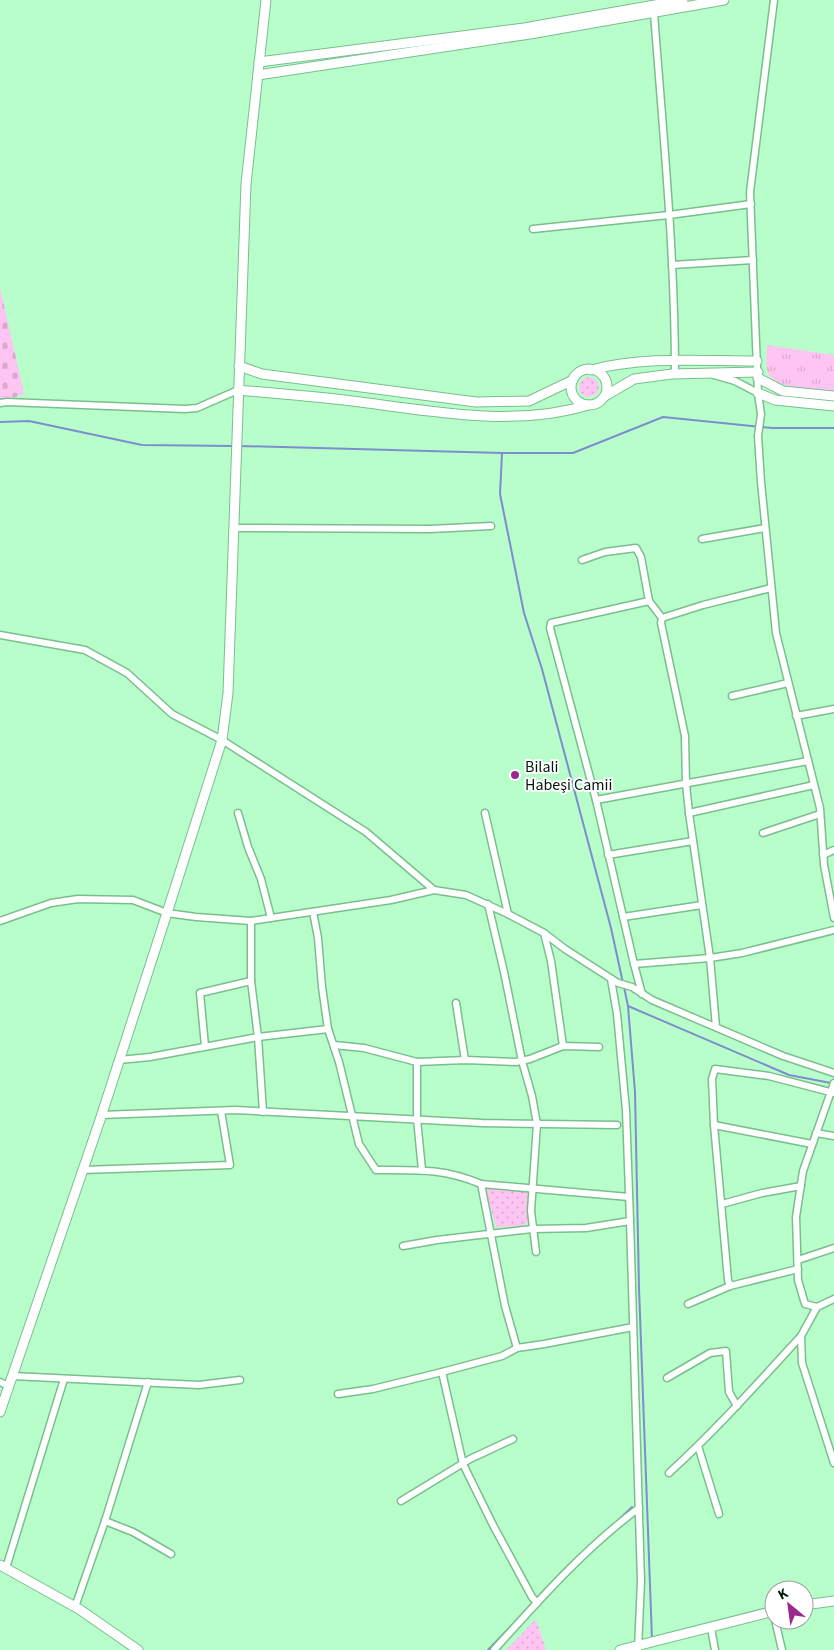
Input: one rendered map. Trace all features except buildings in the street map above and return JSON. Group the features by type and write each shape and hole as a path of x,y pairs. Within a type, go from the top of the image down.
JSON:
{"main road":[{"path":"0,1412 101,1115 222,740 228,693 246,184 266,0"},
{"path":"259,62 524,28 683,0"},
{"path":"258,75 530,34 724,0"},
{"path":"239,366 262,374 476,402 529,401 573,380 578,374 616,363 675,360 757,361"},
{"path":"591,370 600,373 606,381 605,396"},
{"path":"238,390 460,414 528,416 564,412 598,403 605,396 634,379 675,374 758,375 783,391 834,396"},
{"path":"573,380 571,389 575,398 578,402 588,405"},
{"path":"758,393 775,400 834,406"},
{"path":"3,1566 75,1607 138,1650"},
{"path":"814,1603 834,1601"},
{"path":"620,1650 764,1616"}],"street":[{"path":"774,0 750,192 758,393 761,414 758,436 776,633 820,814 823,854 834,918"},
{"path":"654,13 672,265 675,374"},
{"path":"533,229 669,215 751,204"},
{"path":"672,265 753,260"},
{"path":"708,373 735,381 758,393"},
{"path":"0,404 8,402 185,409 197,408 238,390"},
{"path":"234,528 430,529 491,526"},
{"path":"702,539 765,528"},
{"path":"582,560 605,552 636,548 640,557 649,601 662,618 661,623 685,736 689,813 710,958 716,1027"},
{"path":"662,618 704,604 771,588"},
{"path":"642,994 596,800 550,628 551,623 649,601"},
{"path":"0,635 85,650 128,672 172,714 222,740 366,832 434,890"},
{"path":"732,696 788,683"},
{"path":"796,716 834,709"},
{"path":"596,800 808,760"},
{"path":"689,813 814,785"},
{"path":"238,813 248,847 261,879 271,918"},
{"path":"485,813 508,914"},
{"path":"763,833 820,814"},
{"path":"608,855 693,841"},
{"path":"823,854 834,850"},
{"path":"0,921 50,903 78,899 133,900 167,914 251,921 391,900 434,890 466,895 488,904 544,933 611,979 632,987 652,1000 783,1056 834,1073"},
{"path":"488,904 537,1124 531,1188 532,1230 536,1252"},
{"path":"623,917 702,905"},
{"path":"313,912 318,938 328,1029 334,1045 359,1144 376,1170 422,1170 462,1176 481,1184 629,1198"},
{"path":"251,921 251,981 258,1037 263,1112"},
{"path":"634,964 710,958 742,953 834,930"},
{"path":"544,933 551,961 563,1046"},
{"path":"611,979 626,1110 641,1581 640,1646"},
{"path":"205,1046 200,993 251,981"},
{"path":"456,1003 465,1060"},
{"path":"119,1060 150,1057 258,1037 328,1029"},
{"path":"334,1045 364,1048 417,1062 465,1060 522,1061 563,1046 599,1047"},
{"path":"417,1062 417,1119 422,1170"},
{"path":"730,1286 714,1125 712,1079 715,1069 769,1076 833,1089 803,1171 796,1217 798,1280 805,1304 817,1308"},
{"path":"101,1115 235,1110 537,1124 617,1125"},
{"path":"82,1170 230,1165 221,1111"},
{"path":"714,1125 812,1144"},
{"path":"816,1133 834,1136"},
{"path":"481,1184 505,1306 517,1348"},
{"path":"722,1204 801,1186"},
{"path":"403,1246 490,1234 586,1228 630,1221"},
{"path":"798,1260 834,1248"},
{"path":"688,1304 730,1286 798,1269"},
{"path":"669,1473 737,1406 800,1336 817,1308 834,1299"},
{"path":"338,1394 373,1389 442,1372 502,1356 517,1348 633,1327"},
{"path":"800,1336 802,1363 834,1463"},
{"path":"668,1378 710,1353 726,1350 729,1392 737,1406"},
{"path":"442,1372 463,1464 532,1597 537,1603"},
{"path":"12,1376 199,1385 240,1380"},
{"path":"3,1566 64,1379"},
{"path":"0,1382 9,1386"},
{"path":"75,1607 105,1520 148,1382"},
{"path":"826,1439 834,1438"},
{"path":"401,1501 463,1464 513,1439"},
{"path":"698,1446 719,1514"},
{"path":"494,1650 537,1603 615,1526 639,1508"},
{"path":"105,1520 133,1532 171,1554"},
{"path":"710,1628 715,1650"},
{"path":"778,1630 782,1650"}],"green space":[{"path":"0,288 24,393 0,401"},
{"path":"767,345 834,355 834,392 787,386 772,378 768,373"},
{"path":"589,377 596,380 599,387 596,394 589,397 582,394 579,387 582,380"},
{"path":"490,1187 527,1190 529,1222 522,1226 496,1227 487,1196 487,1190"},
{"path":"536,1619 546,1650 506,1650"}],"waterway":[{"path":"240,446 573,453 663,417 772,428 834,428"},
{"path":"0,422 29,421 142,445 233,446"},
{"path":"502,453 500,494 524,613 542,669 611,928 623,983"},
{"path":"624,987 628,1006 635,1092 639,1288 652,1639"},
{"path":"628,1006 789,1075 831,1083"},
{"path":"609,1529 632,1507"},
{"path":"488,1650 514,1623"}],"place":[{"name":"Bilali Habeşi Camii","path":"515,775"}]}
